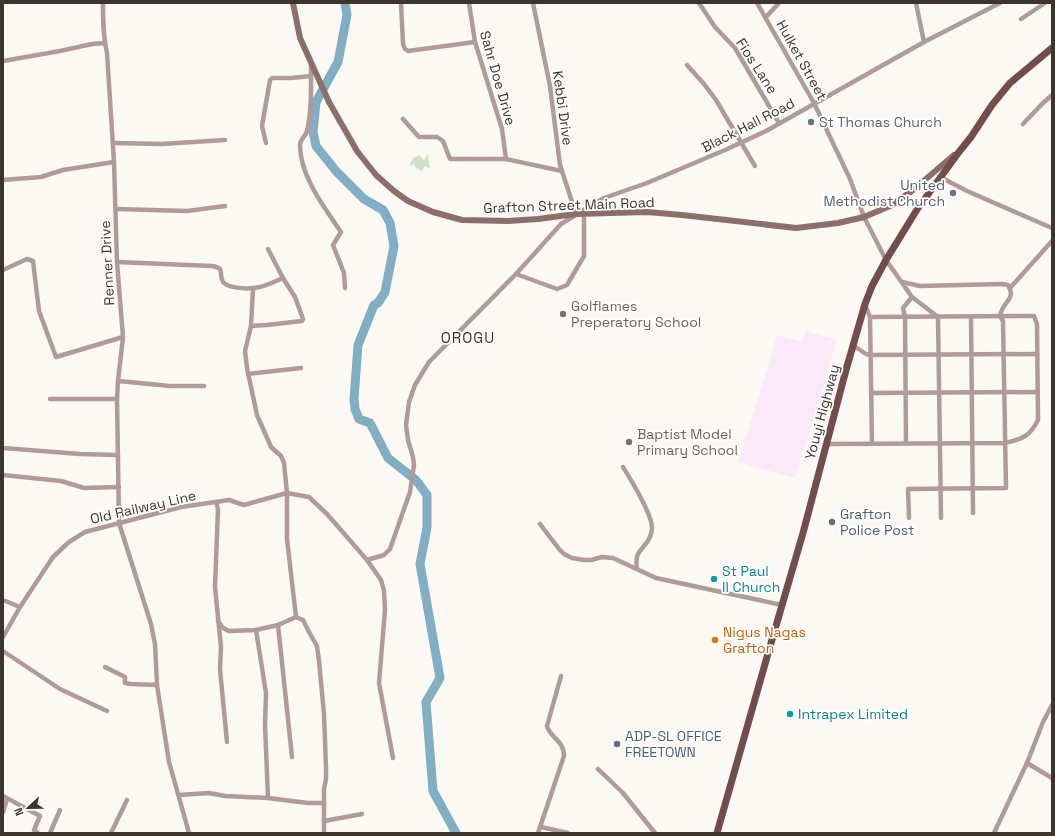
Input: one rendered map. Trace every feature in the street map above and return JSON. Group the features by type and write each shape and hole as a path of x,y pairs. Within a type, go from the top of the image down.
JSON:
{"main road":[{"name":"Youyi Highway","path":"717,833 828,444 865,304 872,286 918,208 971,137 992,105 1010,83 1052,48"}],"street":[{"name":"Renner Drive","path":"104,3 102,18 108,57 114,162 117,262 123,337 117,399 119,523 151,624 155,644 157,685 169,762 189,833"},
{"name":"Grafton Street Main Road","path":"293,3 300,38 313,75 357,151 376,175 408,201 433,212 462,220 530,220 576,214 647,212 796,228 838,223 864,217 890,206 900,200 959,152"},
{"path":"401,3 403,44 405,49 408,51 475,42"},
{"name":"Sahr Doe Drive","path":"469,3 475,42 502,129 506,159"},
{"name":"Kebbi Drive","path":"533,3 550,86 562,170 576,214"},
{"name":"Fios Lane","path":"699,3 715,27 735,48 779,123"},
{"name":"Hulket Street","path":"757,3 814,103 850,179 864,217 886,260 912,296 938,317"},
{"path":"766,17 779,3"},
{"path":"916,3 924,42"},
{"name":"Black Hall Road","path":"366,560 384,555 390,549 410,492 414,457 408,440 406,425 409,402 415,385 429,362 516,274 561,224 604,198 647,183 741,143 924,42 1000,3"},
{"path":"1021,19 1045,3"},
{"path":"3,61 92,44 105,43"},
{"path":"687,65 716,100 755,166"},
{"path":"266,143 262,126 270,80 276,77 292,78 313,75 307,133 300,142 300,154 304,170 341,232 333,245 344,273 345,288"},
{"path":"1023,124 1052,95"},
{"path":"404,119 419,137 438,137 443,141 450,159 506,159 562,170"},
{"path":"113,143 162,144 226,140"},
{"path":"3,180 40,177 63,170 114,162"},
{"path":"940,178 1052,228"},
{"path":"116,210 187,212 225,206"},
{"path":"516,274 557,289 567,285 584,256 584,214"},
{"path":"1010,288 1052,241"},
{"path":"251,326 302,321 303,319 295,297 268,249"},
{"path":"3,270 27,259 33,261 39,311 56,357 123,337"},
{"path":"117,262 205,265 218,267 221,270 223,281 226,285 231,287 253,288 283,278"},
{"path":"902,282 920,286 1002,284 1008,285 1012,295 1004,306 1000,316 1003,322 1006,488 908,489 909,518"},
{"path":"253,288 251,326 245,351 248,374 257,415 271,447 281,456 284,463 287,493 287,539 296,617"},
{"path":"906,443 905,317 903,308 912,296"},
{"path":"865,304 870,317 872,444"},
{"path":"828,444 1005,443 1022,439 1033,430 1038,420 1037,324 1034,316 870,317"},
{"path":"938,317 941,518"},
{"path":"971,317 973,513"},
{"path":"854,346 871,356 1037,354"},
{"path":"248,374 301,368"},
{"path":"118,381 170,386 204,386"},
{"path":"871,393 1038,392"},
{"path":"50,399 117,399"},
{"path":"3,448 80,454 118,455"},
{"path":"623,467 640,497 651,521 652,529 649,539 636,556 637,569"},
{"path":"3,475 61,481 84,488 119,487"},
{"name":"Old Railway Line","path":"3,637 20,607 53,557 69,542 85,532 181,507 229,500 244,505 287,493 309,497 327,514 381,580 384,591 384,610 379,684 393,758"},
{"path":"216,502 218,509 215,587 221,647 220,668 227,742"},
{"path":"540,524 555,545 564,554 572,558 591,560 602,557 613,558 656,578 782,605"},
{"path":"3,600 20,607"},
{"path":"218,621 223,628 229,631 256,630 278,625 296,617 303,620 317,646 324,714 326,769 324,789 324,833"},
{"path":"278,625 292,757"},
{"path":"256,630 266,693 265,725 268,798"},
{"path":"3,652 60,688 107,711"},
{"path":"106,667 124,677 125,683 157,685"},
{"path":"538,833 564,756 564,750 559,741 548,730 547,726 561,676"},
{"path":"994,833 1052,705"},
{"path":"1027,763 1052,778"},
{"path":"598,769 623,792 655,833"},
{"path":"179,795 209,793 225,796 324,803"},
{"path":"3,812 5,797 40,816 34,830 38,833"},
{"path":"111,833 127,800"},
{"path":"50,833 60,810"},
{"path":"324,821 362,814"},
{"path":"541,827 567,833"}],"shaded area":[{"path":"806,331 836,340 826,378 795,478 738,462 777,335 802,342"}],"green space":[{"path":"428,154 430,169 425,166 422,171 416,168 414,164 409,166 413,158 420,155 424,161"}],"waterway":[{"path":"345,3 347,15 338,62 316,102 313,132 316,146 336,171 364,199 383,210 390,223 394,246 385,292 378,303 374,305 358,345 354,399 355,409 359,419 370,423 388,458 416,480 427,495 427,528 420,564 440,678 426,702 433,791 456,833"}],"place":[{"name":"St Thomas Church","path":"811,122"},
{"name":"United Methodist Church","path":"953,193"},
{"name":"Golflames Preperatory School","path":"563,314"},
{"name":"Baptist Model Primary School","path":"629,442"},
{"name":"Grafton Police Post","path":"832,522"},
{"name":"St Paul II Church","path":"714,579"},
{"name":"Nigus Nagas Grafton","path":"715,640"},
{"name":"Intrapex Limited","path":"790,714"},
{"name":"ADP-SL OFFICE FREETOWN","path":"617,744"}],"district":[{"name":"OROGU","path":"468,338"}]}
